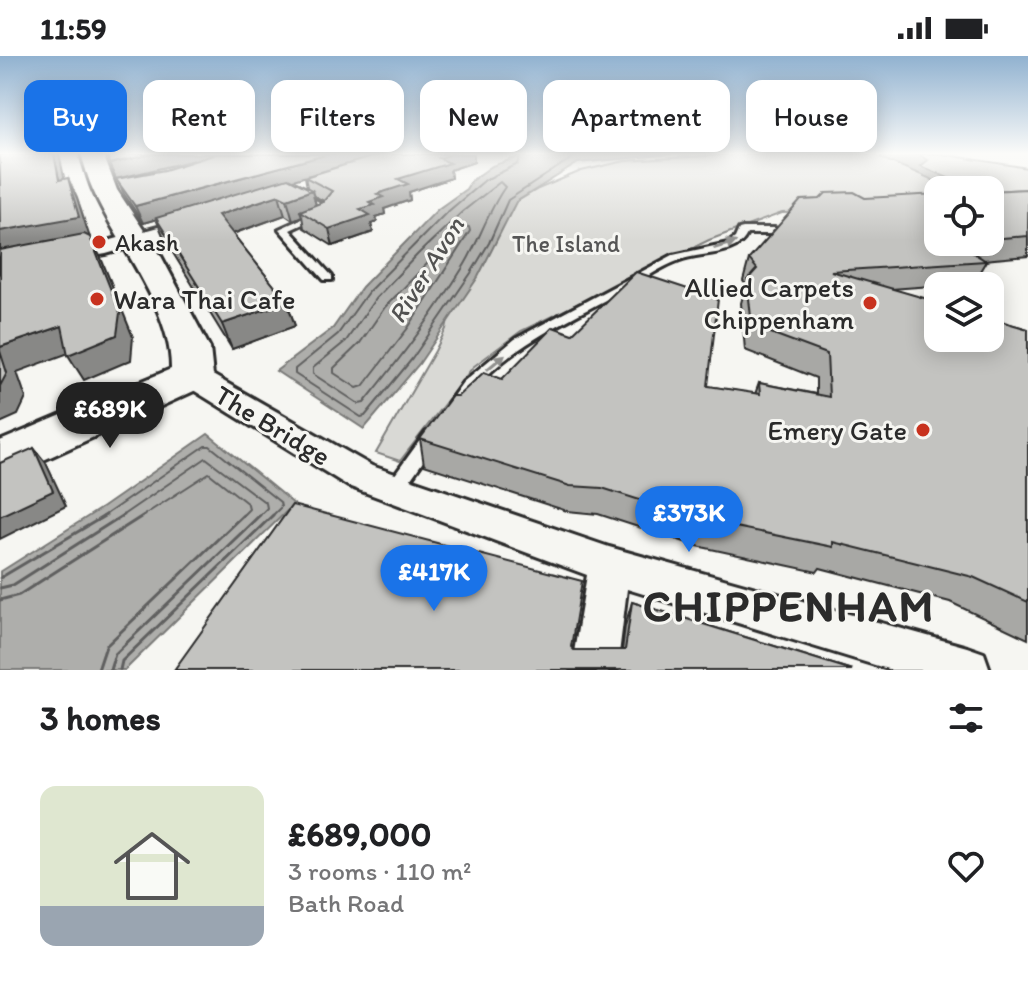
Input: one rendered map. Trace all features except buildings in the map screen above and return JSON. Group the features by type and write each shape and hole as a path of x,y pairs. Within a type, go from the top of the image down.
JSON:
{"street":[{"name":"The Bridge","path":"110,183 135,241 146,256 191,348 192,376 368,479 609,565 967,670"},
{"path":"286,194 322,183"},
{"path":"0,265 135,241 222,215"},
{"path":"0,461 192,376"},
{"path":"594,670 609,565"}],"lane":[{"path":"286,194 327,208 323,214 284,229 328,278"},
{"path":"368,479 447,415 468,385 520,342 677,257 736,243 743,231 775,231"}],"green space":[{"name":"The Island","path":"553,183 924,183 924,208 782,213 709,240 521,331 473,367 400,461 376,453 435,351 446,329 452,300 499,212"},
{"name":"The Island","path":"1004,183 1028,183 1028,205 1004,206"}],"water":[{"name":"River Avon","path":"470,183 547,183 516,202 478,277 419,364 364,429 276,371 333,328 362,287 438,209"},
{"path":"208,434 294,504 125,670 0,670 0,572 103,507"}],"place":[{"name":"Akash","path":"99,242"},
{"name":"Wara Thai Cafe","path":"97,299"},
{"name":"Allied Carpets Chippenham","path":"870,303"},
{"name":"Emery Gate","path":"923,430"}],"district":[{"name":"CHIPPENHAM","path":"789,605"}]}
